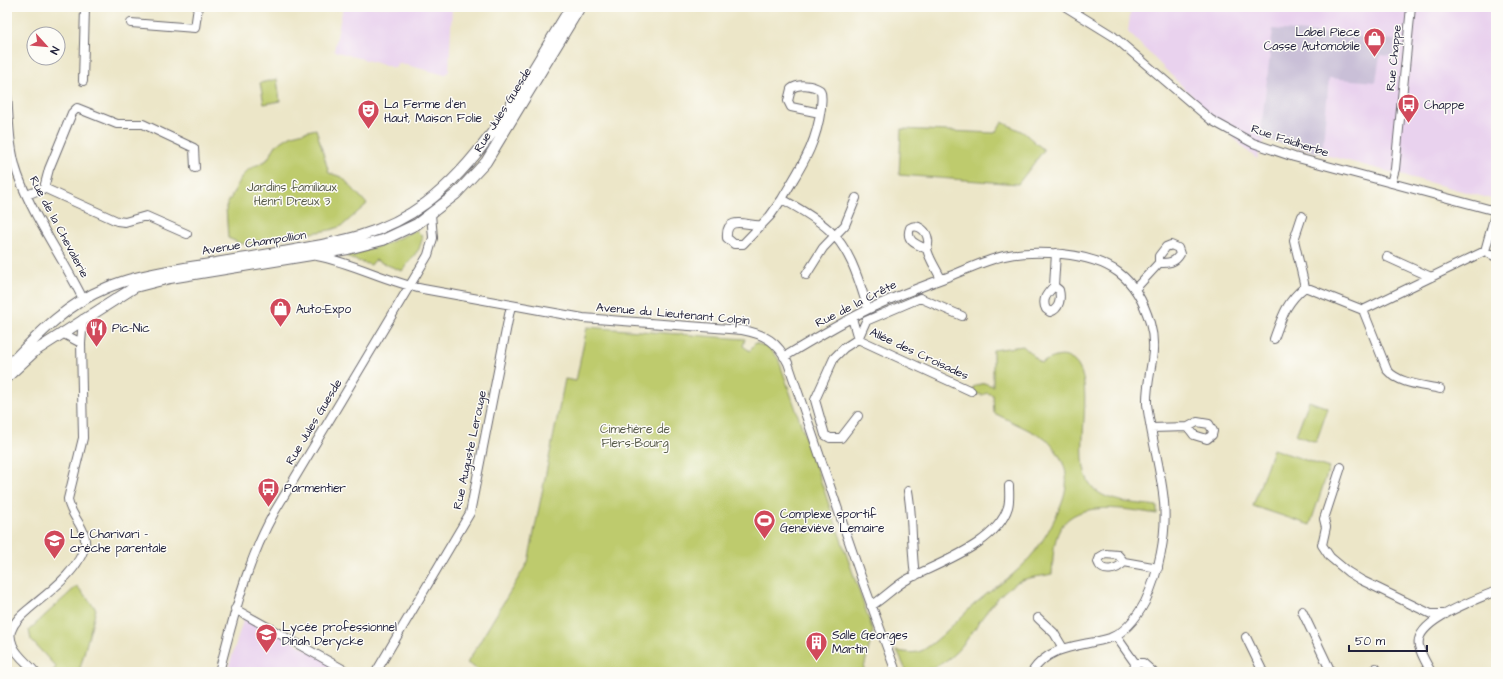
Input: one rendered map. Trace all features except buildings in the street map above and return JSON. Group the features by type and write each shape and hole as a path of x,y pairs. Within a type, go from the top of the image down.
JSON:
{"street":[{"path":"83,81 85,7"},
{"path":"131,23 195,28 198,7"},
{"name":"Rue Jules Guesde","path":"219,672 235,609 250,561 266,528 410,286 431,247 433,228 431,214 425,204 452,179 501,120 518,96 571,7"},
{"name":"Rue Jules Guesde","path":"431,214 456,194 486,162 580,7"},
{"name":"Rue Faidherbe","path":"1066,7 1113,36 1199,111 1225,129 1253,144 1496,211"},
{"name":"Rue Chappe","path":"1391,183 1395,169 1411,7"},
{"path":"761,225 782,199 813,144 820,113 822,97 818,89 798,86 791,89 787,99 791,107 820,113"},
{"name":"Rue de la Chevalerie","path":"7,94 12,152 18,175 83,299"},
{"path":"44,188 49,169 72,113 77,108 117,124 143,124 194,148 195,168"},
{"path":"28,195 44,188 117,221 125,222 146,216 188,234"},
{"path":"806,276 820,253 845,225 856,198"},
{"path":"782,199 819,222 835,236 850,258 868,309"},
{"name":"Avenue Champollion","path":"7,367 48,325 83,299 107,287 152,274 348,241 388,224 425,204"},
{"path":"1485,252 1496,211"},
{"name":"Avenue Champollion","path":"7,377 35,352 62,333 135,287 149,282 348,250 383,240 411,227 431,214"},
{"path":"1302,216 1294,240 1305,288"},
{"path":"927,249 941,279"},
{"name":"Rue de la Crête","path":"784,357 868,309 916,288 1004,256 1034,252 1087,257 1099,261 1122,274 1134,289 1148,317 1153,337 1154,359 1147,398 1165,511 1162,546 1158,568 1148,597 1138,614 1126,628 1116,636 1063,648 1043,658 1032,672"},
{"path":"1305,288 1363,310 1485,252 1496,257"},
{"path":"1054,286 1056,253"},
{"name":"Avenue Champollion","path":"312,255 344,262 410,286"},
{"path":"1387,257 1431,277"},
{"path":"1134,289 1159,263"},
{"name":"Avenue du Lieutenant Colpin","path":"410,286 597,319 752,332 772,340 784,357 871,606 896,672"},
{"path":"916,288 920,298 962,316"},
{"path":"1274,340 1284,309 1296,295 1305,288"},
{"name":"Allée des Croisades","path":"858,416 841,438 830,438 825,434 815,405 817,395 834,358 844,348 858,339 866,321 920,298"},
{"path":"35,672 13,646 10,634 12,628 20,618 69,572 79,559 85,544 85,535 68,499 83,438 81,343 85,308 83,299"},
{"name":"Rue Auguste Lerouge","path":"376,672 470,513 511,305"},
{"path":"1363,310 1387,370 1391,375 1406,382 1440,389"},
{"name":"Allée des Croisades","path":"852,318 858,339 970,391"},
{"path":"62,333 81,343"},
{"path":"1151,428 1188,427"},
{"path":"1341,467 1324,519 1326,527 1322,545 1326,551 1348,572 1361,580 1431,614 1446,614"},
{"path":"871,606 902,583 964,552 991,531 1006,511 1009,501 1009,486"},
{"path":"908,491 912,516 912,552 915,576"},
{"path":"1124,562 1158,568"},
{"path":"1431,672 1419,645 1422,631 1433,620 1496,590"},
{"path":"235,609 348,672"},
{"path":"1302,611 1331,672"},
{"path":"1038,618 1054,633 1063,648"},
{"path":"1116,636 1135,663 1134,672"},
{"path":"1246,637 1263,672"},
{"path":"1135,663 1143,663 1152,672"}],"shaded area":[{"path":"343,7 452,7 449,71 445,75 399,63 395,68 334,51"},
{"path":"1131,7 1496,7 1496,200 1265,139 1257,159 1245,149 1128,32"},
{"path":"1273,29 1395,40 1394,54 1392,56 1380,55 1376,82 1329,78 1322,154 1260,138"},
{"name":"Lycée professionnel Dinah Derycke","path":"245,614 346,672 227,672"}],"green space":[{"path":"277,79 280,101 264,104 260,83"},
{"path":"1002,122 1023,132 1044,150 1018,184 899,175 901,129 995,133"},
{"name":"Jardins familiaux Henri Dreux 3","path":"316,129 329,173 342,177 367,204 342,226 330,230 242,244 228,238 226,207 242,176 249,169 267,160 276,145 292,135"},
{"path":"416,230 423,237 419,249 402,271 375,260 371,265 348,258 348,255 386,244"},
{"name":"Cimetière de Flers-Bourg","path":"587,327 745,339 743,346 750,351 755,343 768,347 778,358 873,631 863,672 482,672 467,663 528,562 565,379 576,381"},
{"path":"1023,346 1041,363 1064,356 1078,365 1083,379 1085,397 1083,457 1086,475 1093,488 1106,497 1123,502 1157,506 1157,514 1133,510 1105,508 1079,513 1068,519 1060,529 1056,539 1052,574 1027,579 1014,584 1000,596 988,610 957,652 944,662 927,669 907,672 897,651 915,652 927,648 978,601 1016,572 1030,558 1041,542 1051,526 1062,502 1065,491 1065,470 1062,460 1055,449 1045,438 994,413 993,395 987,393 982,395 974,393 973,387 984,383 993,386 993,350"},
{"path":"1309,401 1328,408 1316,442 1296,435"},
{"path":"1273,449 1329,468 1310,525 1253,506"},
{"path":"77,586 96,609 79,672 52,672 56,667 31,640 29,630"}],"place":[{"name":"Label Piece Casse Automobile","path":"1375,58"},
{"name":"Chappe","path":"1408,124"},
{"name":"La Ferme d'en Haut, Maison Folie","path":"368,130"},
{"name":"Auto-Expo","path":"281,328"},
{"name":"Pic-Nic","path":"96,348"},
{"name":"Parmentier","path":"268,508"},
{"name":"Complexe sportif Geneviève Lemaire","path":"765,540"},
{"name":"Le Charivari - créche parentale","path":"54,560"},
{"name":"Lycée professionnel Dinah Derycke","path":"266,654"},
{"name":"Salle Georges Martin","path":"816,662"}]}
